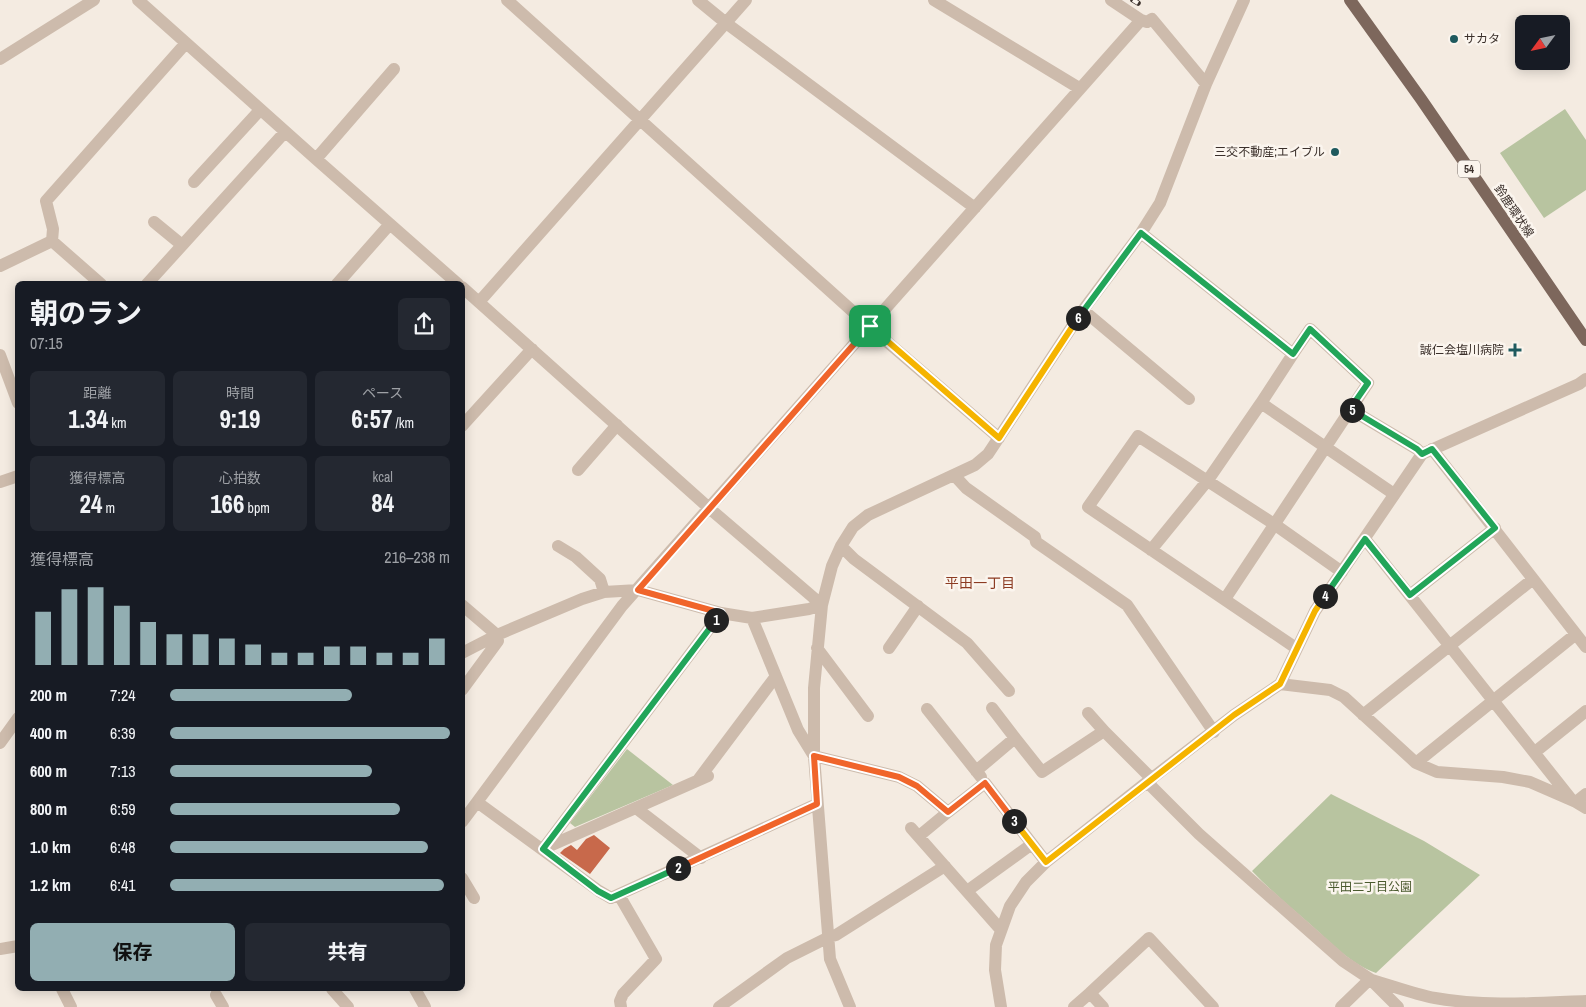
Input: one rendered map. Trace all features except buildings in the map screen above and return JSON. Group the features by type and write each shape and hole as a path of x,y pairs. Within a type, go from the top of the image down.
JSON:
{"main road":[{"name":"鈴鹿環状線","path":"1350,0 1427,108 1586,340"}],"street":[{"path":"0,59 94,0"},
{"path":"138,0 455,281"},
{"path":"507,0 870,326 999,438"},
{"path":"698,0 726,23 975,208"},
{"path":"479,302 746,0"},
{"path":"934,0 1079,88"},
{"path":"1111,0 1141,20 1147,22 1152,19 1206,84"},
{"path":"850,1007 830,959 814,756 814,688 822,605 832,566 841,546 853,527 868,515 975,466 988,454 1083,310 1141,233 1160,203 1206,84 1244,0"},
{"path":"465,818 622,606 1141,20"},
{"path":"52,241 53,229 46,201 186,43"},
{"path":"316,159 394,69"},
{"path":"194,182 260,110"},
{"path":"150,281 285,132"},
{"path":"154,222 182,245"},
{"path":"340,281 390,224"},
{"path":"1141,233 1293,354"},
{"path":"0,266 52,241"},
{"path":"52,241 98,281"},
{"path":"465,290 709,508 822,605"},
{"path":"1083,310 1189,399"},
{"path":"1151,550 1208,480 1310,329 1368,383 1225,599"},
{"path":"465,423 532,349"},
{"path":"0,354 15,395"},
{"path":"1001,1007 994,970 996,945 1010,906 1021,890 1046,862 1150,780 1280,684 1315,611 1394,494 1427,452 1579,384 1586,379"},
{"path":"1261,403 1394,494"},
{"path":"1350,409 1417,449 1427,452 1495,528 1586,647"},
{"path":"578,470 617,425"},
{"path":"1296,648 1088,507 1138,436 1274,524 1342,572"},
{"path":"954,475 966,488 1035,537 1036,542 1126,605 1214,732"},
{"path":"0,482 15,477"},
{"path":"1410,595 1495,528"},
{"path":"1365,539 1535,752 1580,801"},
{"path":"558,546 576,557 600,579 604,592"},
{"path":"841,546 854,559 967,643 1009,691"},
{"path":"1363,715 1534,579"},
{"path":"465,651 497,635 582,599 604,592 638,590 721,613 752,618 809,609 822,605"},
{"path":"889,648 918,606"},
{"path":"465,608 497,635 498,641 465,686"},
{"path":"543,849 721,613"},
{"path":"752,618 798,730 814,756 899,777 917,786 948,812"},
{"path":"1416,763 1576,634"},
{"path":"818,648 868,716"},
{"path":"543,849 703,778 776,676"},
{"path":"1280,684 1330,690 1344,698 1416,763 1443,773 1503,777 1530,782 1580,801"},
{"path":"992,708 1042,772 1104,731"},
{"path":"926,709 1046,862"},
{"path":"1535,752 1586,711"},
{"path":"1088,713 1199,834 1343,961 1370,979 1398,1007"},
{"path":"0,743 15,722"},
{"path":"976,771 1015,738"},
{"path":"985,783 948,812 915,832 1000,930"},
{"path":"477,802 605,896 611,898 817,804"},
{"path":"636,808 701,858"},
{"path":"967,891 1032,844"},
{"path":"719,1007 787,958 854,925 945,866"},
{"path":"465,883 474,898"},
{"path":"619,895 656,959 624,994 620,1000 621,1007"},
{"path":"1074,1007 1149,938 1213,1007"},
{"path":"0,949 15,946"},
{"path":"1370,979 1435,998 1511,1004 1586,1002"},
{"path":"1341,1007 1370,979"},
{"path":"63,991 71,1007"},
{"path":"334,991 348,1007"},
{"path":"416,991 425,1007"},
{"path":"1090,993 1103,1007"},
{"path":"216,995 223,1007"}],"green space":[{"path":"1565,109 1586,140 1586,190 1544,218 1500,153"},
{"path":"627,749 673,785 575,827 570,823"},
{"name":"平田二丁目公園","path":"1331,794 1424,841 1480,875 1376,973 1358,965 1342,952 1252,871"}],"railway":[{"path":"1133,0 1138,3"}],"place":[{"name":"サカタ","path":"1454,39"},
{"name":"三交不動産;エイブル","path":"1335,152"},
{"name":"誠仁会塩川病院","path":"1515,350"}],"district":[{"name":"平田一丁目","path":"980,583"}],"route":[{"path":"1141,233 1293,354 1310,329 1368,383 1350,409 1417,449 1422,454 1432,449 1495,528 1410,595 1365,539 1315,611 1280,684 1234,715 1046,862 985,783 948,812 917,786 899,777 862,766 814,756 817,804 619,895 611,898 605,896 543,849 721,613 638,590 870,326 999,438 1083,310 1141,233"}]}
